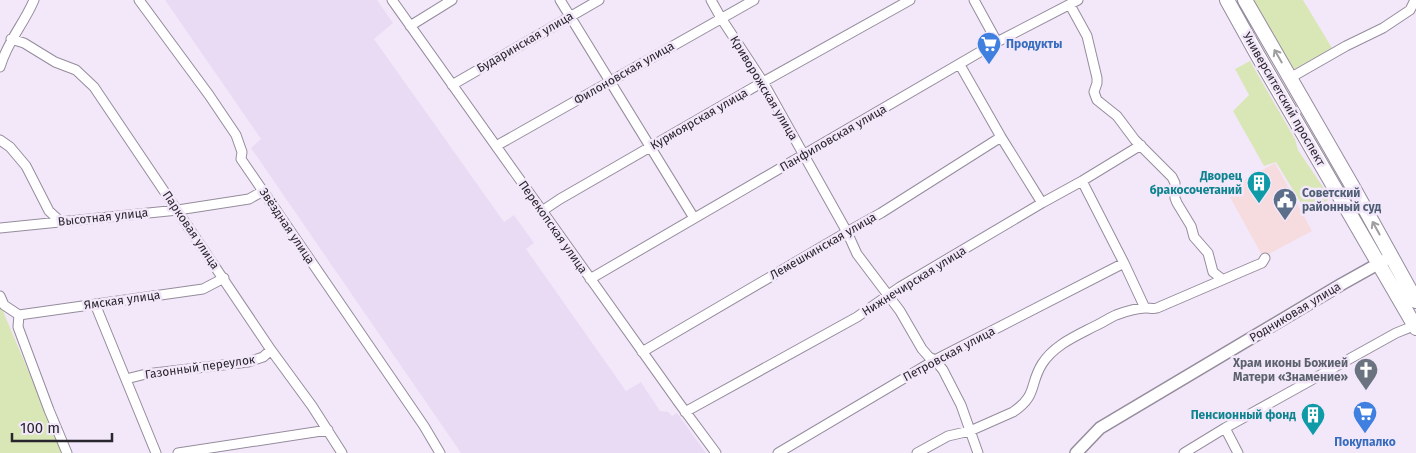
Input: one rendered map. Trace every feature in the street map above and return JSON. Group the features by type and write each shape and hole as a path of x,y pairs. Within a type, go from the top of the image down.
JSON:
{"highway":[{"name":"Университетский проспект","path":"1227,0 1257,54 1385,260 1416,301"},
{"name":"Университетский проспект","path":"1245,0 1290,78 1385,260 1415,326"}],"main road":[{"name":"Родниковая улица","path":"1076,453 1100,428 1385,260"}],"street":[{"path":"0,66 11,39 34,0"},
{"name":"Звёздная улица","path":"139,0 236,135 242,152 241,159 424,426 440,453"},
{"name":"Перекопская улица","path":"392,0 716,453"},
{"path":"410,26 452,0"},
{"path":"560,0 694,218"},
{"name":"Бударинская улица","path":"452,85 598,0"},
{"name":"Криворожская улица","path":"711,0 762,82 847,232 857,254 900,311 922,349 943,370 962,405 978,453"},
{"name":"Филоновская улица","path":"496,146 754,0"},
{"name":"Курмоярская улица","path":"542,211 762,82 910,0"},
{"path":"974,0 997,42"},
{"path":"1290,78 1346,46 1383,28 1410,10 1415,0"},
{"path":"1074,3 1087,36 1097,78 1094,96 1117,116 1141,145 1172,177 1175,183 1175,198 1191,226 1194,237 1208,253 1213,272 1222,279"},
{"name":"Панфиловская улица","path":"590,279 997,42 1074,3"},
{"name":"Парковая улица","path":"11,39 24,43 55,62 76,70 94,87 342,453"},
{"path":"960,65 1042,203"},
{"name":"Лемешкинская улица","path":"642,352 881,213 1001,136"},
{"path":"0,140 10,147 26,166 50,211 61,222"},
{"name":"Нижнечирская улица","path":"685,412 857,317 900,287 1141,145"},
{"path":"1082,181 1145,308"},
{"name":"Высотная улица","path":"0,228 178,210 249,199 263,191"},
{"path":"917,453 948,436 970,430 1013,412 1024,403 1032,392 1040,366 1055,349 1116,315 1145,308 1157,308 1257,265 1265,258"},
{"name":"Петровская улица","path":"778,453 934,360 1124,263"},
{"name":"Ямская улица","path":"18,314 203,289 224,278"},
{"path":"0,296 4,305 18,314 18,327 67,453"},
{"path":"96,304 156,453"},
{"path":"1184,453 1225,428 1396,333 1415,326"},
{"name":"Газонный переулок","path":"126,379 146,374 248,362 263,357 272,350"},
{"path":"1225,428 1238,453"},
{"path":"178,453 328,430"}],"shaded area":[{"path":"165,0 377,0 393,23 374,39 504,222 514,215 534,243 526,249 626,391 641,382 660,411 668,412 672,416 677,413 706,453 461,453 251,148 261,139"},
{"path":"1275,163 1312,231 1263,257 1226,190"}],"green space":[{"path":"1253,0 1303,0 1332,48 1293,70"},
{"path":"1250,61 1295,139 1298,150 1327,193 1328,200 1307,213 1276,162 1264,166 1233,111 1249,95 1235,69"},
{"path":"0,304 63,453 0,453"}],"place":[{"name":"Продукты","path":"989,65"},
{"name":"Дворец бракосочетаний","path":"1259,204"},
{"name":"Советский районный суд","path":"1285,221"},
{"name":"Храм иконы Божией Матери «Знамение»","path":"1366,391"},
{"name":"Покупалко","path":"1365,434"},
{"name":"Пенсионный фонд","path":"1313,436"}]}
